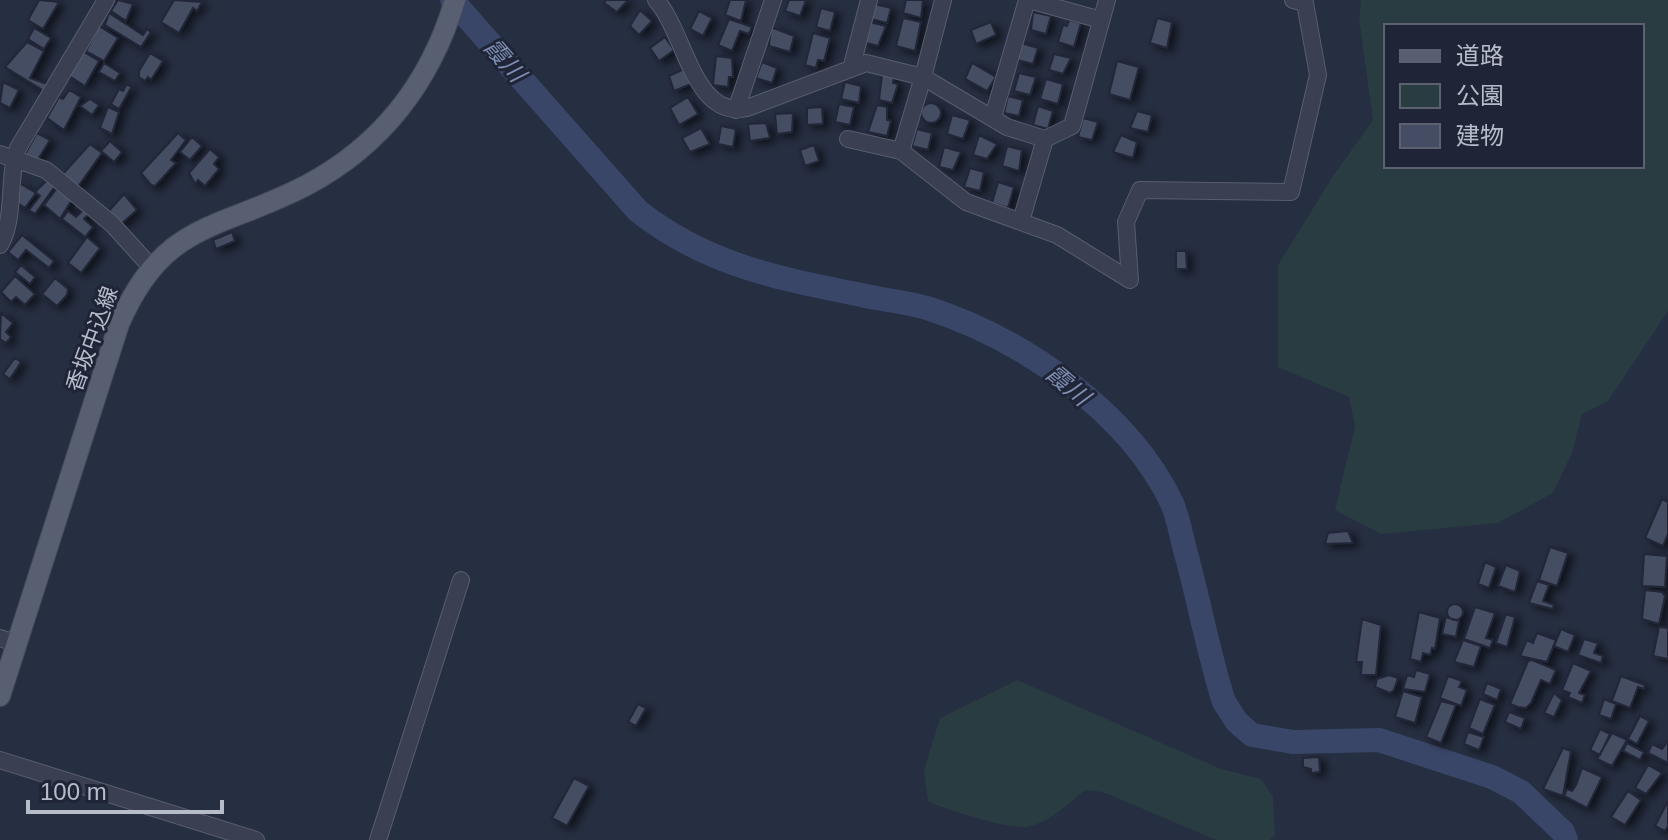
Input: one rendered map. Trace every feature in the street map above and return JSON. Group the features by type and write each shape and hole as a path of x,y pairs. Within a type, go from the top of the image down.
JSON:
{"main road":[{"name":"香坂中込線","path":"0,696 8,641 119,324 134,291 151,267 192,233 303,187 365,146 406,102 429,67 452,10"}],"street":[{"path":"0,245 8,227 7,157 106,0"},
{"path":"656,0 666,11 711,102 736,110 866,63 887,65 923,77 1007,127 1045,139 1072,126 1107,0"},
{"path":"736,110 773,0"},
{"path":"851,69 869,0"},
{"path":"901,151 943,0"},
{"path":"993,117 1028,0 1101,20"},
{"path":"848,139 901,151 966,202 1057,235 1130,280 1126,222 1140,190 1291,192 1318,75 1305,3 1293,0"},
{"path":"1021,221 1045,139"},
{"path":"7,157 46,170 79,195 143,254 151,267"},
{"path":"378,840 461,580"},
{"path":"0,760 256,840"}],"green space":[{"path":"1361,0 1668,0 1668,311 1608,401 1582,414 1572,453 1553,493 1498,523 1381,534 1335,510 1355,426 1349,397 1278,367 1278,265 1333,176 1373,120 1359,19"},
{"path":"1017,680 1221,769 1261,779 1273,797 1275,835 1270,840 1216,840 1103,792 1085,790 1050,817 1026,827 977,818 928,801 924,770 940,718"}],"building":[{"path":"39,0 59,2 43,29 28,20"},
{"path":"118,0 133,4 126,21 111,11"},
{"path":"174,0 202,2 197,11 193,8 179,33 161,22"},
{"path":"606,0 628,0 617,12 604,3"},
{"path":"730,0 746,0 741,21 725,15"},
{"path":"789,0 806,0 800,16 785,11"},
{"path":"906,0 923,0 921,18 903,13"},
{"path":"875,4 891,8 887,23 871,19"},
{"path":"821,8 835,12 830,31 816,27"},
{"path":"640,10 652,21 639,35 630,26"},
{"path":"699,11 712,18 703,36 690,29"},
{"path":"1033,12 1051,16 1046,34 1031,30"},
{"path":"109,13 143,35 147,29 151,32 141,47 105,25"},
{"path":"903,18 921,22 915,51 896,46"},
{"path":"1157,18 1172,22 1167,48 1150,43"},
{"path":"729,19 752,27 749,34 740,31 732,51 718,45"},
{"path":"1069,20 1081,23 1074,47 1058,42 1063,25 1067,26"},
{"path":"869,22 886,26 878,46 863,42"},
{"path":"991,22 996,35 976,44 971,30"},
{"path":"99,26 118,38 104,61 86,51"},
{"path":"771,27 794,36 790,52 769,46"},
{"path":"34,28 51,38 44,49 28,39"},
{"path":"813,33 830,38 824,61 818,60 816,68 805,65"},
{"path":"665,37 674,50 659,61 650,48"},
{"path":"27,42 44,51 30,78 47,84 44,91 5,67"},
{"path":"1021,43 1038,48 1033,64 1017,60"},
{"path":"84,52 99,61 85,86 69,76"},
{"path":"150,53 163,61 151,80 148,77 145,81 139,77 139,71"},
{"path":"1054,54 1071,58 1063,74 1049,70"},
{"path":"716,56 732,58 733,77 729,77 728,87 713,85"},
{"path":"1117,61 1139,67 1130,100 1109,94"},
{"path":"762,62 777,68 772,83 756,78"},
{"path":"104,63 120,73 115,81 99,72"},
{"path":"972,63 996,77 987,91 965,79"},
{"path":"684,69 691,84 674,91 669,76"},
{"path":"1019,73 1036,77 1030,95 1014,91"},
{"path":"882,74 894,76 893,83 898,84 892,103 879,100"},
{"path":"1046,79 1063,84 1058,104 1040,99"},
{"path":"3,82 19,90 10,108 0,103"},
{"path":"845,82 861,86 859,103 841,99"},
{"path":"126,85 132,86 119,109 111,104 119,89 123,91"},
{"path":"69,90 81,97 64,130 47,118 59,97 63,99"},
{"path":"1008,96 1023,100 1019,116 1004,113"},
{"path":"688,97 698,114 679,125 670,108"},
{"path":"90,99 99,105 92,115 80,106"},
{"path":"931,103 938,106 941,113 938,120 931,123 924,120 921,113 924,106"},
{"path":"839,104 854,107 850,125 835,122"},
{"path":"877,105 887,107 887,120 891,121 887,136 868,132"},
{"path":"1038,106 1053,111 1048,129 1033,125"},
{"path":"108,107 119,112 112,134 100,128"},
{"path":"822,107 823,124 807,125 807,108"},
{"path":"1137,111 1152,115 1148,132 1130,128"},
{"path":"793,113 792,132 777,134 775,114"},
{"path":"952,115 970,120 963,139 947,134"},
{"path":"1083,118 1098,122 1092,140 1078,137"},
{"path":"766,123 770,138 750,141 748,124"},
{"path":"721,126 736,129 733,147 718,144"},
{"path":"701,128 710,144 690,152 682,138"},
{"path":"917,129 932,133 928,150 912,146"},
{"path":"37,133 50,140 37,161 25,154"},
{"path":"178,133 186,140 171,160 176,163 155,186 151,185 141,173"},
{"path":"979,135 997,144 987,159 973,155"},
{"path":"1121,135 1137,142 1133,158 1113,152"},
{"path":"192,137 202,146 190,160 180,152"},
{"path":"110,141 122,152 114,162 101,151"},
{"path":"90,144 102,153 77,188 61,176"},
{"path":"814,145 819,161 805,166 800,150"},
{"path":"1007,146 1022,150 1019,171 1002,166"},
{"path":"944,147 961,152 953,170 939,167"},
{"path":"210,149 219,157 214,164 219,169 205,186 198,180 195,184 189,173"},
{"path":"970,168 984,172 980,191 964,187"},
{"path":"48,179 56,185 35,214 29,210 40,196 35,192"},
{"path":"998,182 1014,187 1008,208 992,203"},
{"path":"21,184 36,193 25,208 16,202 15,192"},
{"path":"59,186 73,198 60,219 44,205"},
{"path":"124,194 137,210 120,225 107,213"},
{"path":"80,202 91,211 84,219 93,227 85,237 62,219 68,211 76,217 82,211 76,207"},
{"path":"232,232 235,241 216,249 213,240"},
{"path":"22,235 54,261 49,268 26,250 18,260 8,252"},
{"path":"87,237 100,248 81,273 68,263"},
{"path":"1176,251 1186,251 1187,269 1176,269"},
{"path":"21,265 35,277 30,284 15,272"},
{"path":"15,276 35,294 25,305 16,297 11,302 1,292"},
{"path":"55,278 68,289 67,295 57,306 42,294"},
{"path":"1,313 13,323 6,332 11,337 6,343 0,339"},
{"path":"15,358 21,362 10,379 3,374"},
{"path":"1662,499 1668,502 1668,534 1663,546 1645,538"},
{"path":"1348,531 1353,543 1325,544 1328,533"},
{"path":"1550,547 1568,553 1557,586 1539,580"},
{"path":"1644,554 1667,556 1665,587 1642,586"},
{"path":"1485,562 1496,567 1489,588 1478,584"},
{"path":"1506,565 1520,571 1515,592 1498,586"},
{"path":"1537,581 1549,585 1543,601 1554,605 1553,609 1529,603"},
{"path":"1645,590 1662,592 1665,596 1659,624 1642,619"},
{"path":"1455,604 1463,612 1455,620 1447,612"},
{"path":"1475,607 1495,613 1486,638 1493,640 1490,648 1464,639"},
{"path":"1419,612 1440,618 1435,649 1432,648 1430,655 1423,653 1421,662 1410,659"},
{"path":"1506,614 1515,617 1507,647 1496,643"},
{"path":"1446,617 1459,621 1456,637 1442,634"},
{"path":"1362,619 1381,625 1376,675 1361,675 1362,662 1356,662"},
{"path":"1659,627 1668,628 1668,659 1653,656"},
{"path":"1561,629 1575,635 1568,652 1554,646"},
{"path":"1537,633 1556,640 1547,662 1520,656 1527,640 1533,643"},
{"path":"1584,639 1598,643 1594,653 1603,656 1601,663 1578,655"},
{"path":"1463,640 1481,646 1474,667 1454,662"},
{"path":"1528,661 1556,670 1550,684 1541,680 1526,708 1510,704"},
{"path":"1573,663 1591,671 1579,693 1585,695 1582,703 1568,697 1570,693 1562,690"},
{"path":"1416,670 1430,674 1425,692 1403,689 1407,675 1414,677"},
{"path":"1389,675 1398,678 1394,690 1390,693 1375,687 1377,679"},
{"path":"1448,676 1462,681 1459,687 1467,690 1461,706 1440,698"},
{"path":"1621,676 1645,685 1644,689 1638,687 1630,708 1612,701"},
{"path":"1487,683 1501,689 1497,700 1483,694"},
{"path":"1403,691 1422,697 1415,723 1395,717"},
{"path":"1554,693 1562,700 1554,717 1544,713"},
{"path":"1480,699 1495,705 1483,734 1469,728"},
{"path":"1604,699 1616,704 1611,719 1599,715"},
{"path":"1441,701 1456,705 1441,743 1426,737"},
{"path":"638,704 646,708 636,726 628,722"},
{"path":"1509,712 1525,718 1521,729 1505,722"},
{"path":"1640,716 1649,721 1637,744 1628,739"},
{"path":"1600,729 1610,734 1600,755 1590,750"},
{"path":"1468,732 1484,737 1479,750 1464,744"},
{"path":"1612,733 1627,740 1612,766 1597,759"},
{"path":"1668,741 1668,763 1648,753 1652,744 1662,749"},
{"path":"1627,743 1644,752 1640,760 1623,751"},
{"path":"1563,748 1571,751 1563,796 1543,789"},
{"path":"1319,757 1320,772 1311,773 1311,769 1303,767 1303,758"},
{"path":"1648,765 1662,773 1646,794 1635,788"},
{"path":"1582,768 1602,777 1587,808 1564,796 1567,789 1572,791 1576,785"},
{"path":"574,778 589,786 567,826 552,818"},
{"path":"1628,791 1641,800 1625,825 1611,817"},
{"path":"1668,801 1668,826 1665,831 1655,826"}],"waterway":[{"name":"霞川","path":"452,0 638,211 664,229 690,245 744,267 800,282 919,306 963,321 1034,359 1100,409 1153,469 1172,503 1224,702 1237,722 1252,735 1293,742 1379,740 1492,777 1521,792 1563,832 1566,840"}]}
